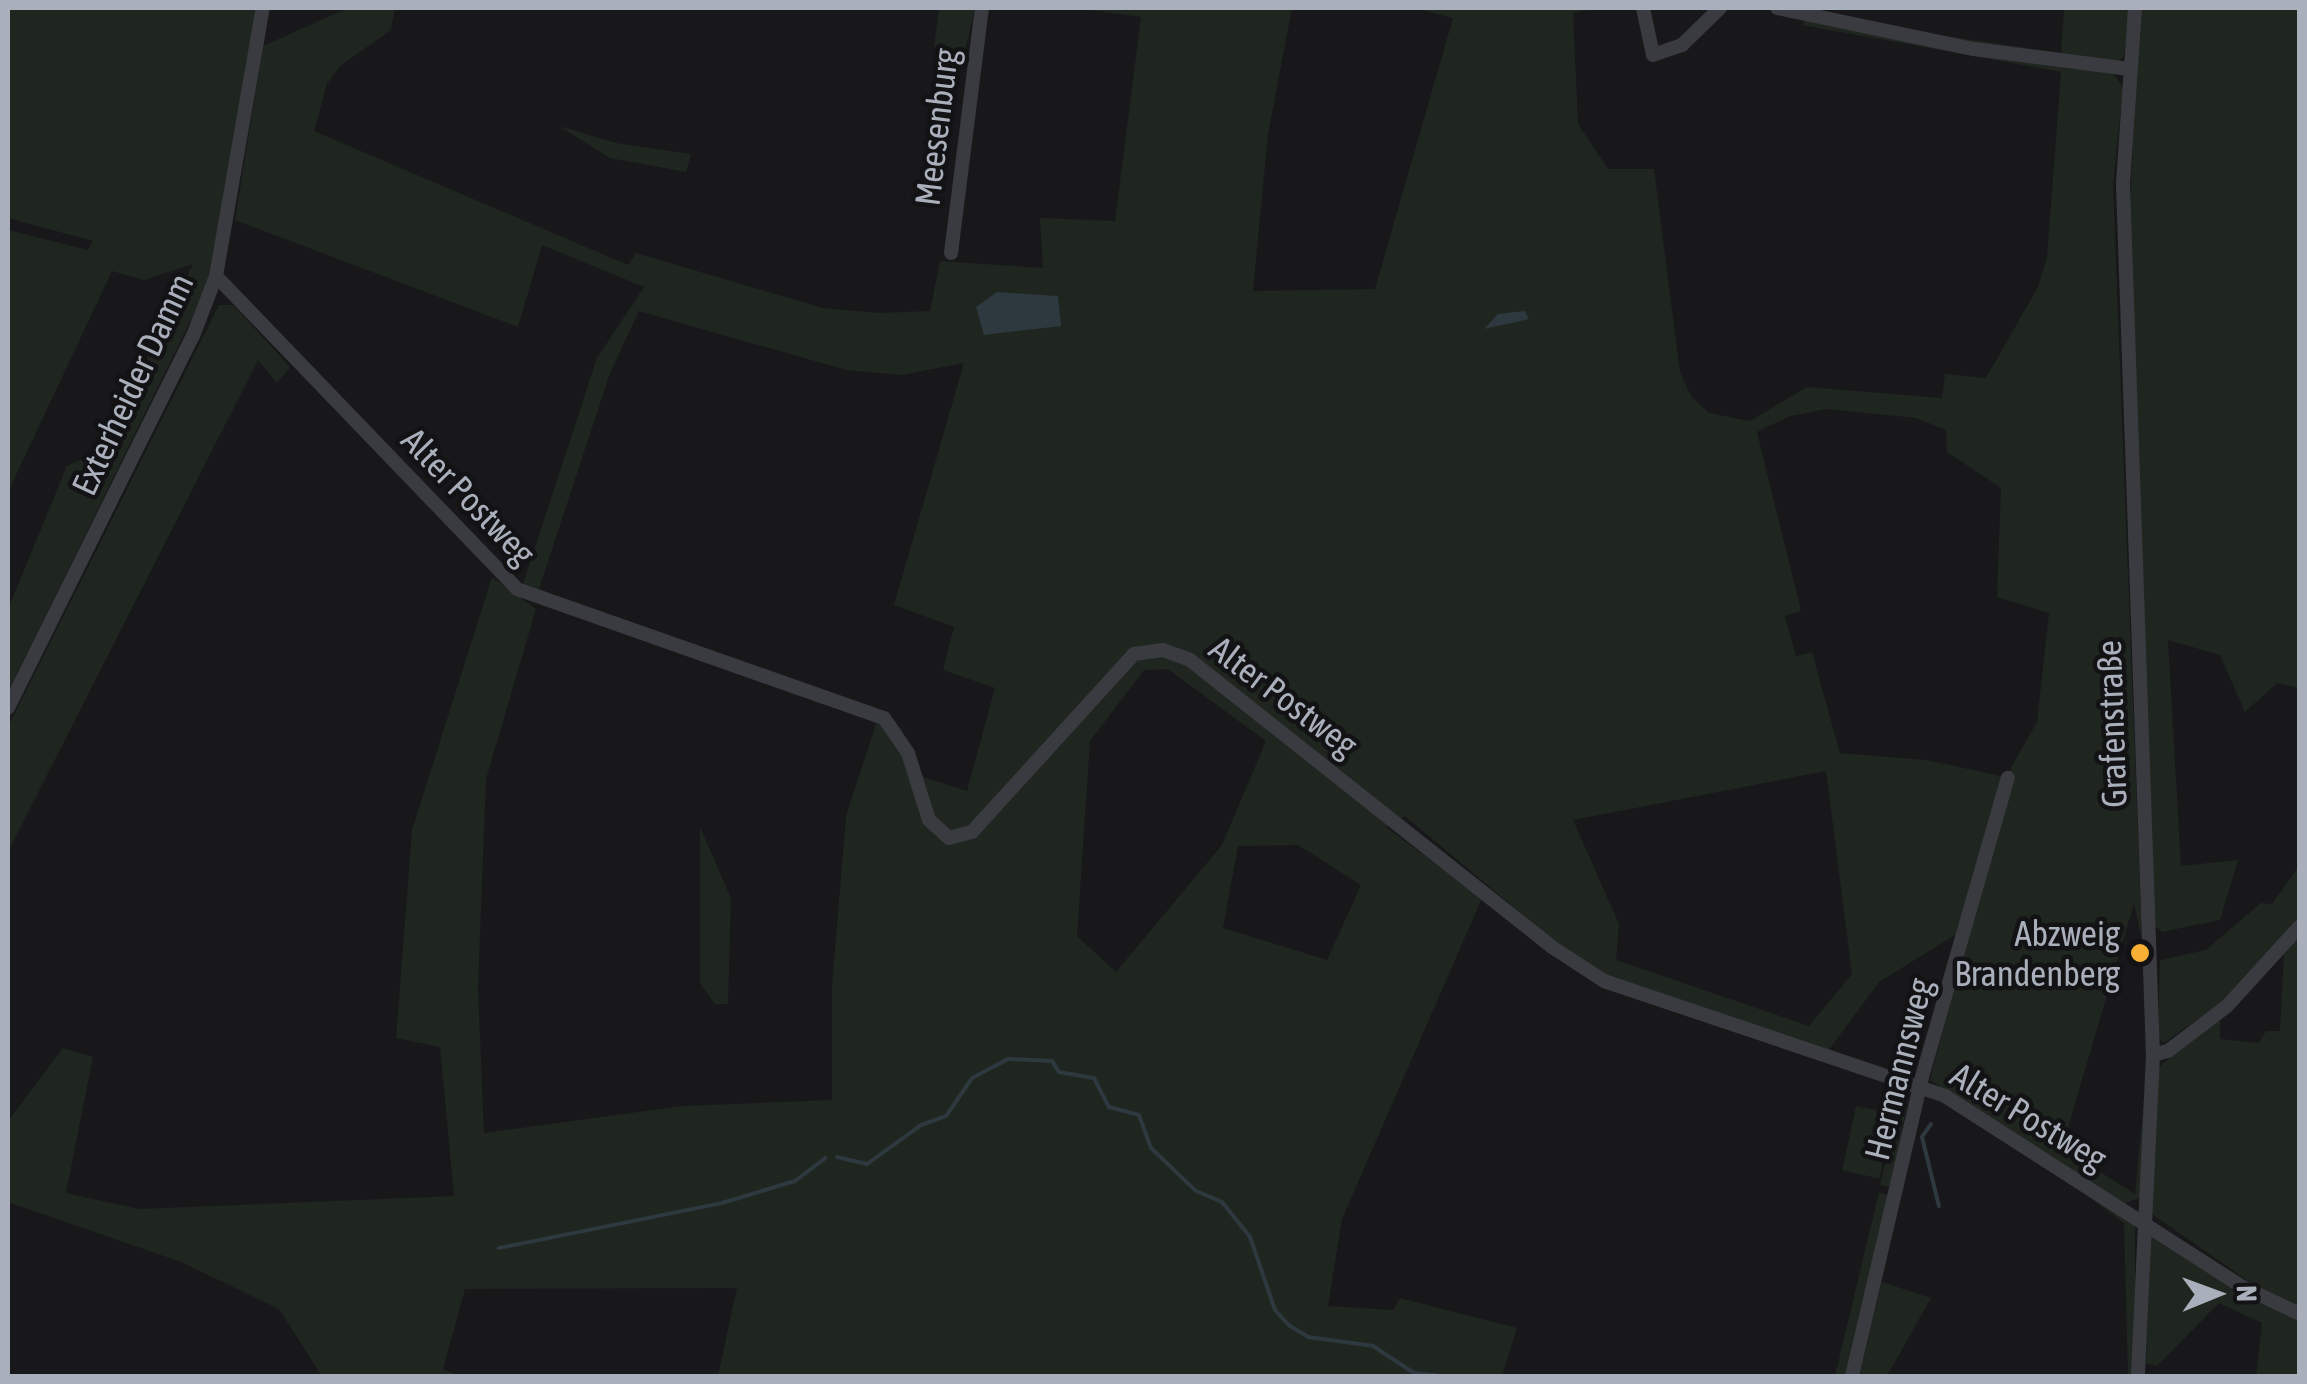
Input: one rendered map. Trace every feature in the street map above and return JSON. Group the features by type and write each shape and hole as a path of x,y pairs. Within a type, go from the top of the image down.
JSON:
{"street":[{"name":"Exterheider Damm","path":"8,708 194,336 216,276 263,8"},
{"name":"Meesenburg","path":"952,253 982,8"},
{"path":"1643,8 1653,55 1682,45 1720,8"},
{"path":"1777,8 1974,49 2130,69"},
{"name":"Grafenstraße","path":"2135,8 2122,185 2153,1055 2138,1376"},
{"name":"Alter Postweg","path":"216,276 516,590 884,718 908,753 928,820 949,838 972,832 1134,654 1163,650 1190,660 1552,947 1604,981 1944,1096 2243,1287 2300,1314"},
{"name":"Hermannsweg","path":"1852,1376 1922,1088 2008,778"},
{"path":"2153,1055 2168,1051 2227,1006 2300,926"}],"shaded area":[{"path":"8,8 257,8 207,287 8,692 8,609 67,466 104,449 193,264 144,280 112,271 8,492 8,230 88,250 93,241 8,218"},
{"path":"348,8 395,8 391,30 340,66 327,84 314,131 628,265 636,253 823,308 879,313 930,311 940,261 1043,268 1040,218 1115,221 1141,17 1077,8 1292,8 1268,134 1253,291 1375,289 1453,18 1414,8 1598,8 1573,13 1578,124 1608,169 1654,169 1680,372 1691,396 1709,413 1750,421 1807,387 1942,398 1945,374 1986,378 2038,287 2047,257 2061,72 1802,25 1805,20 2113,73 2123,88 2113,185 2142,940 2134,903 2062,1148 2135,1194 2147,1067 2140,1198 2125,1203 1930,1080 1995,828 1960,932 1879,982 1828,1051 1607,975 1548,936 1405,816 1386,827 1482,898 1342,1219 1328,1306 1394,1310 1400,1298 1517,1328 1502,1376 718,1376 737,1288 465,1289 443,1369 459,1376 322,1376 279,1309 181,1262 8,1202 8,1121 63,1048 93,1057 66,1193 139,1209 454,1196 440,1047 396,1038 412,830 492,577 536,609 486,779 478,988 484,1133 682,1106 832,1100 832,986 846,816 877,721 901,728 923,777 967,791 995,688 943,670 954,627 894,605 964,363 902,375 846,370 639,311 610,373 538,592 523,584 597,358 644,287 542,245 518,327 235,220 263,46","holes":["1827,409 1916,418 1946,430 1947,452 2001,488 1997,597 2049,613 2037,722 2006,777 1926,760 1840,753 1812,652 1796,656 1785,616 1801,611 1757,432 1790,416","1168,669 1266,741 1222,845 1116,972 1077,936 1090,741 1144,670","1826,771 1852,974 1809,1026 1616,960 1619,924 1573,820","1298,845 1361,885 1327,960 1223,928 1238,846"]},
{"path":"939,8 975,8 965,50 934,47"},
{"path":"2064,8 2129,8 2124,56 2117,62 2051,58 1932,34 2061,53"},
{"path":"2140,8 2299,8 2299,688 2277,683 2245,712 2220,655 2168,640 2181,866 2238,860 2220,920 2162,932 2155,926 2128,243"},
{"path":"559,126 616,143 691,154 686,172 610,158"},
{"path":"997,292 1058,296 1061,326 984,335 976,307"},
{"path":"219,305 233,305 290,367 277,383 258,360 8,852 8,727"},
{"path":"1525,311 1529,319 1484,329 1498,314"},
{"path":"700,827 731,898 728,1004 715,1004 700,983"},
{"path":"2299,866 2299,917 2219,1004 2164,1043 2158,1038 2160,960 2206,950 2261,903 2272,904"},
{"path":"2299,936 2299,1305 2254,1285 2152,1214 2159,1067 2220,1018 2220,1039 2259,1043 2266,1031 2280,1031 2284,954"},
{"path":"1910,1091 1890,1187 1880,1185 1899,1105"},
{"path":"1856,1106 1893,1114 1879,1178 1842,1171"},
{"path":"2072,1184 2135,1226 2135,1376 2128,1376 2124,1223"},
{"path":"1879,1192 1890,1196 1849,1376 1835,1376"},
{"path":"2151,1236 2255,1301 2299,1319 2299,1376 2256,1376 2262,1323 2219,1303 2157,1366 2146,1363"},
{"path":"1882,1282 1931,1298 1887,1376 1859,1376"}],"waterway":[{"path":"837,1157 867,1164 921,1125 946,1116 972,1078 1008,1059 1052,1061 1059,1072 1094,1078 1109,1107 1139,1115 1151,1148 1196,1191 1222,1202 1250,1237 1275,1310 1290,1326 1308,1337 1373,1346 1414,1373 1444,1376"},
{"path":"1931,1124 1922,1137 1939,1206"},
{"path":"499,1248 722,1203 795,1181 825,1158"}],"place":[{"name":"Abzweig Brandenberg","path":"2140,953"}]}
